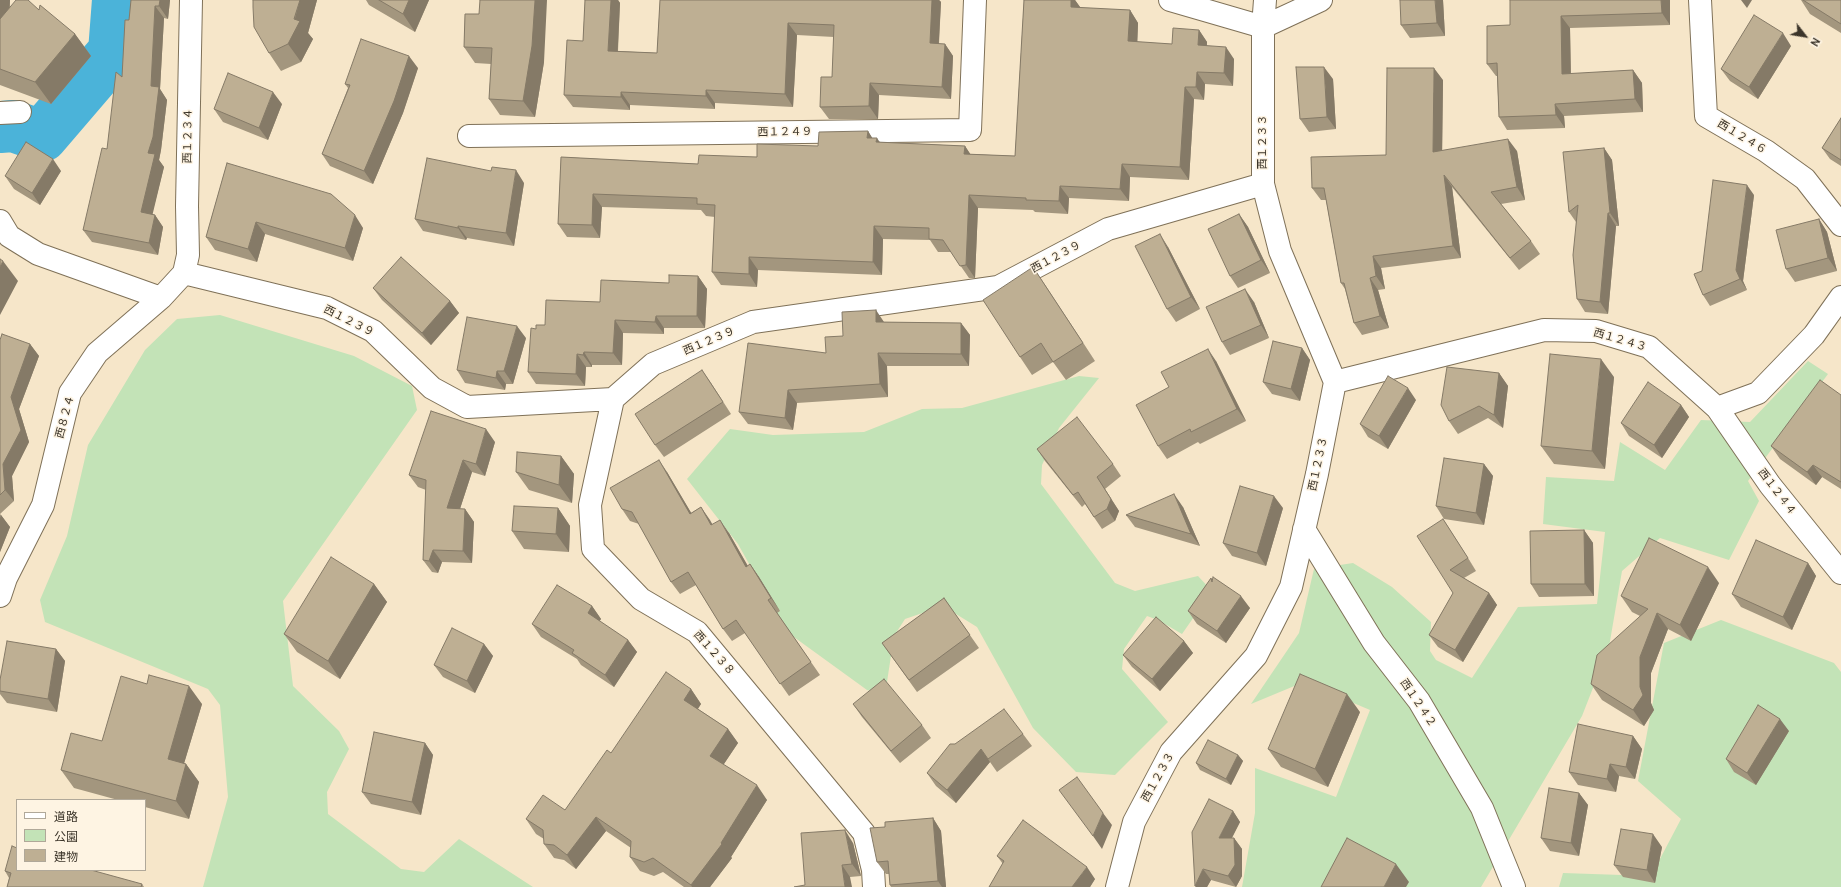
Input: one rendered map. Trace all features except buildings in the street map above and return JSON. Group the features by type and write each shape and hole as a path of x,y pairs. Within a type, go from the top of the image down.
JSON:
{"street":[{"name":"西１２３４","path":"184,272 188,255 187,206 191,0"},
{"name":"西１２４９","path":"469,136 970,130 975,0"},
{"path":"1170,0 1263,27 1321,0"},
{"name":"西１２３３","path":"1117,887 1134,822 1171,752 1256,656 1290,587 1304,530 1335,382 1280,251 1263,184 1263,27 1265,0"},
{"name":"西１２４６","path":"1700,0 1706,116 1766,151 1805,179 1841,225"},
{"name":"西１２３９","path":"184,272 327,308 373,331 432,388 467,407 613,399 653,364 753,322 998,287 1108,229 1263,184"},
{"path":"0,221 9,236 38,254 161,298"},
{"name":"西８２４","path":"0,596 6,578 43,505 70,393 97,353 161,298 184,272"},
{"path":"1716,408 1758,393 1814,335 1841,297"},
{"name":"西１２４３","path":"1335,382 1544,330 1596,331 1649,347 1716,408"},
{"name":"西１２３８","path":"613,399 590,505 593,549 641,599 697,632 773,723 864,833 873,870 874,887"},
{"name":"西１２４４","path":"1716,408 1770,485 1841,573"},
{"name":"西１２４２","path":"1304,530 1374,643 1419,701 1482,808 1514,887"}],"green space":[{"path":"220,315 354,356 412,386 417,410 283,601 293,686 339,731 349,749 327,792 328,814 401,869 424,872 459,839 533,887 203,887 228,797 220,705 208,689 45,622 40,600 67,536 88,445 145,350 177,319"},
{"path":"1808,361 1828,374 1748,481 1759,501 1729,560 1660,538 1622,571 1609,647 1582,716 1481,887 1242,887 1255,813 1255,768 1336,797 1370,710 1304,682 1251,704 1299,633 1314,569 1353,563 1392,587 1431,622 1430,651 1436,660 1472,678 1518,607 1597,604 1605,532 1543,524 1546,477 1614,481 1620,442 1665,470 1701,420 1750,422"},
{"path":"1079,376 1099,378 1059,428 1042,465 1041,484 1115,583 1135,591 1198,576 1212,591 1182,634 1158,620 1147,616 1124,649 1122,669 1168,722 1115,775 1076,772 1033,728 977,627 943,606 905,619 894,636 885,695 867,690 787,632 738,544 687,479 730,429 773,435 864,432 922,409 962,408"},
{"path":"1721,620 1834,663 1841,672 1841,887 1559,887 1563,873 1651,876 1681,819 1638,781 1664,643"}],"waterway":[{"path":"0,127 13,126 42,136 114,52 118,0"}]}
